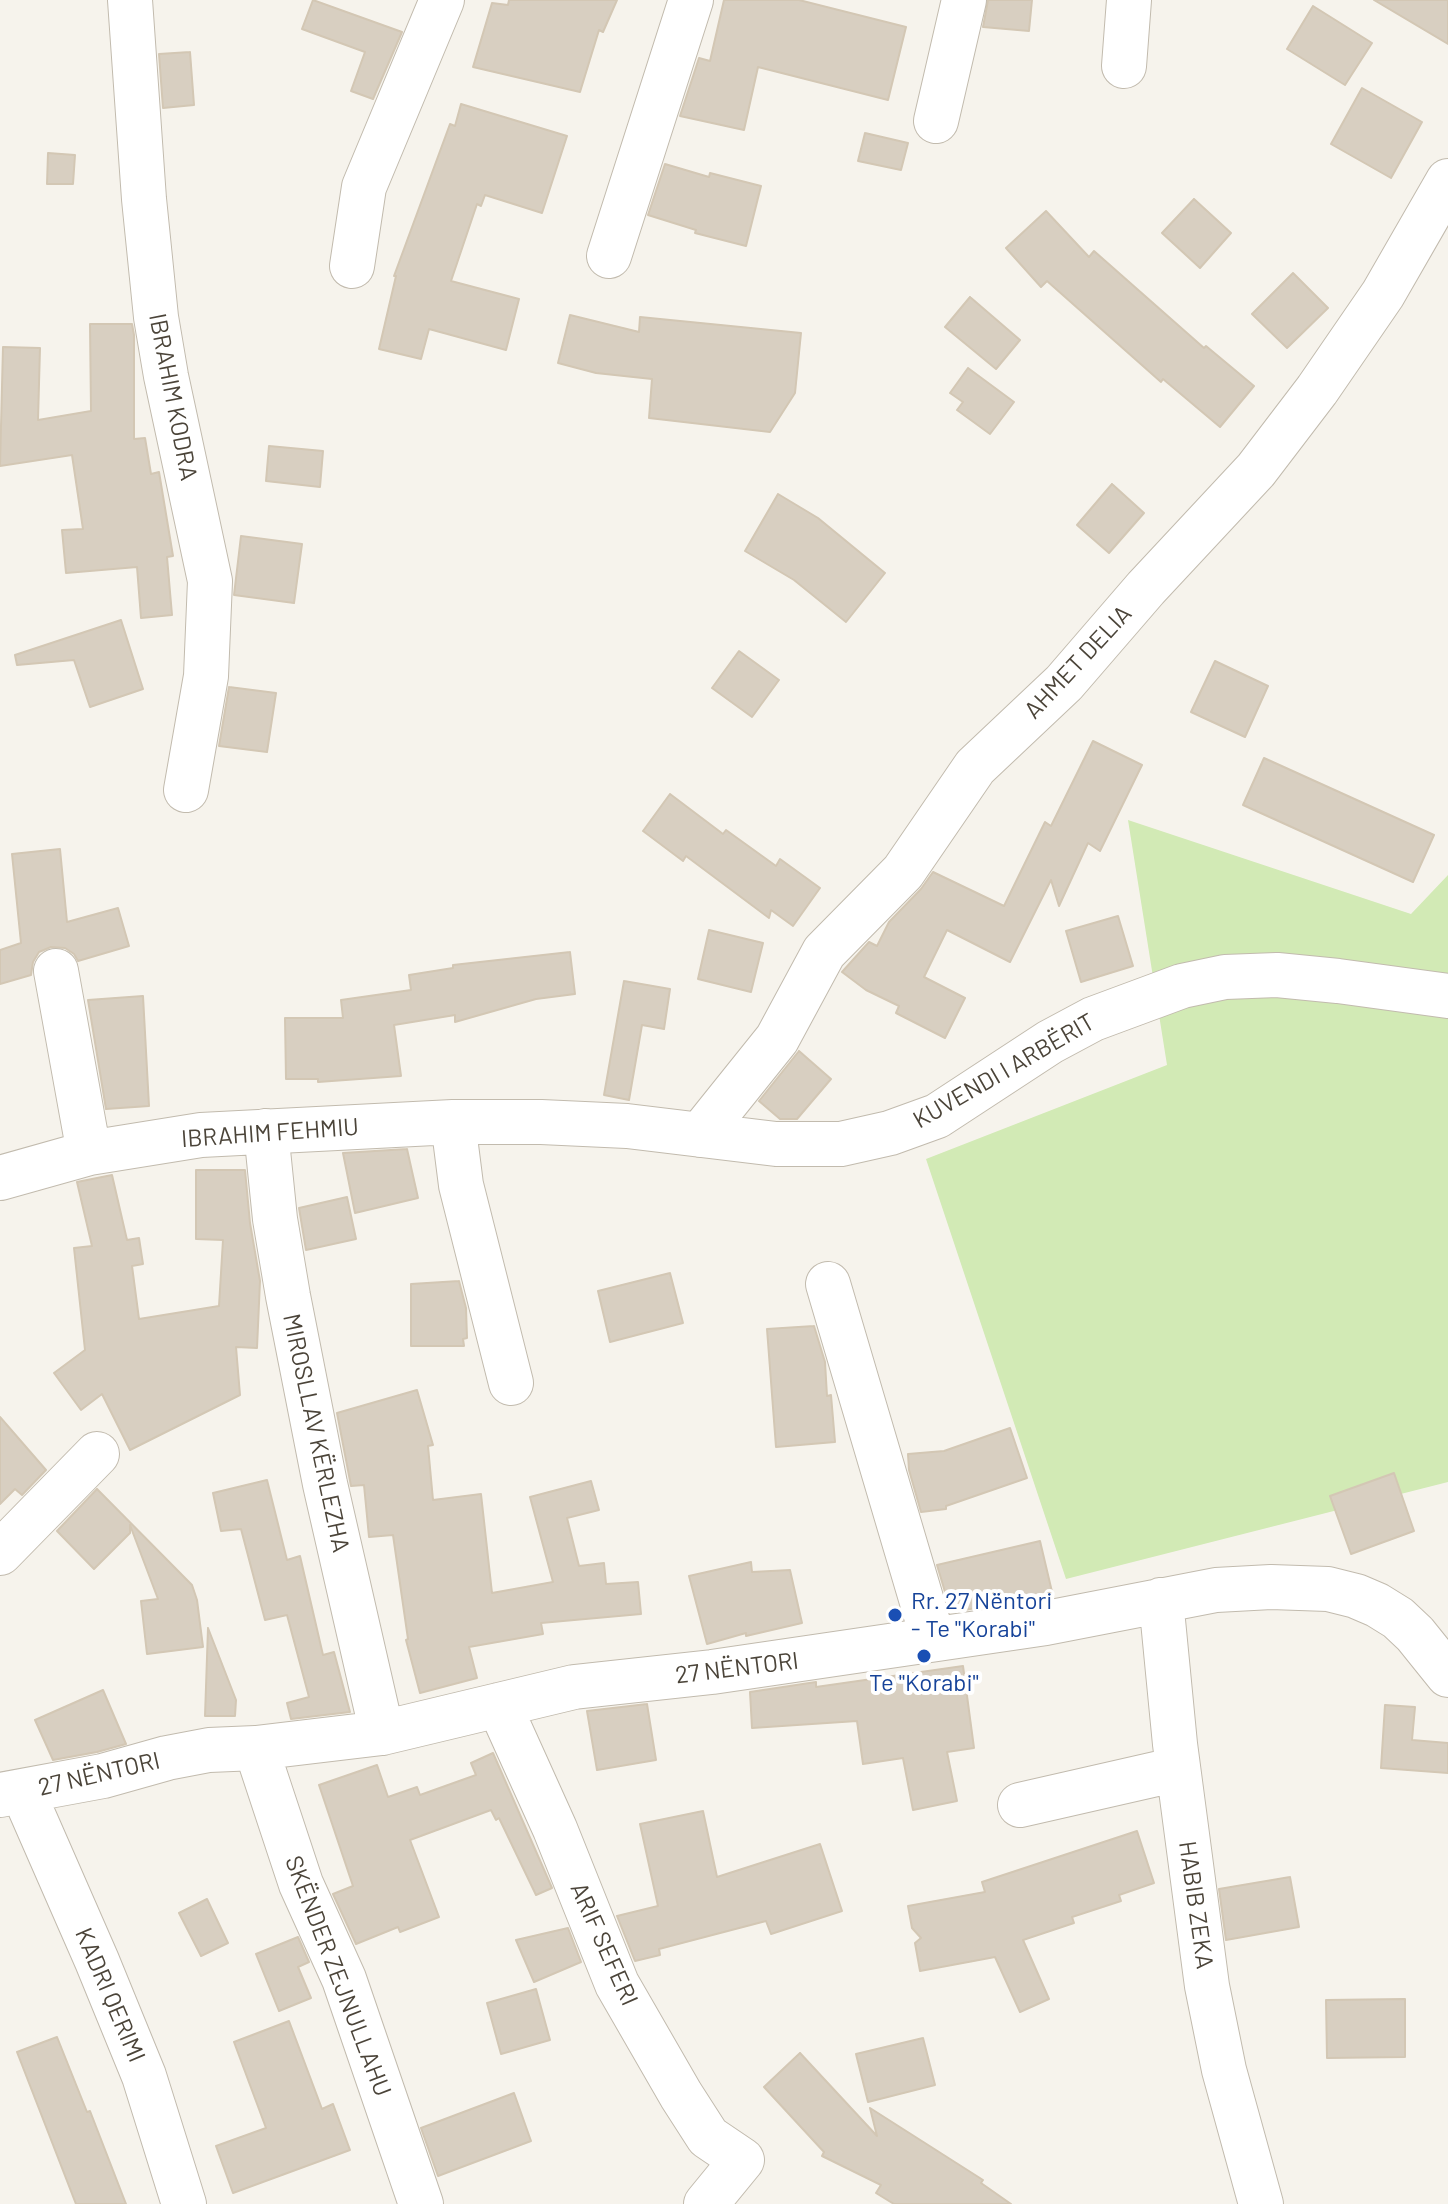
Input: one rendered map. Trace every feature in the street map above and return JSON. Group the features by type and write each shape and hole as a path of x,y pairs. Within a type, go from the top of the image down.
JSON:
{"street":[{"name":"IBRAHIM KODRA","path":"130,0 156,317 210,581 206,676 186,790"},
{"path":"352,266 364,187 442,0"},
{"path":"609,256 691,0"},
{"path":"936,121 964,0"},
{"path":"1124,66 1129,0"},
{"name":"AHMET DELIA","path":"700,1135 777,1039 824,952 903,872 975,767 1064,683 1146,588 1265,459 1383,294 1448,181"},
{"path":"56,971 89,1153"},
{"name":"KUVENDI I ARBËRIT","path":"700,1135 776,1144 841,1144 890,1133 937,1116 1050,1042 1093,1019 1182,986 1225,977 1277,975 1448,996"},
{"path":"453,1122 461,1185 511,1383"},
{"name":"IBRAHIM FEHMIU","path":"0,1178 89,1153 201,1135 266,1131 453,1122 541,1122 627,1126 700,1135"},
{"name":"MIROSLLAV KËRLEZHA","path":"266,1131 275,1219 300,1359 382,1733"},
{"path":"828,1284 933,1639"},
{"path":"0,1553 97,1454"},
{"name":"27 NËNTORI","path":"11,1793 103,1776 209,1750 256,1748 382,1733 574,1687 712,1672 1046,1623 1216,1590 1271,1587 1328,1589 1356,1596 1398,1618 1432,1628 1448,1675"},
{"name":"HABIB ZEKA","path":"1161,1600 1178,1769 1207,1986 1224,2070 1261,2204"},
{"name":"ARIF SEFERI","path":"499,1705 555,1829 617,1984 708,2137 742,2160 706,2204"},
{"name":"SKËNDER ZEJNULLAHU","path":"256,1748 301,1884 344,1979 421,2204"},
{"path":"1020,1805 1178,1769"},
{"name":"KADRI QERIMI","path":"11,1793 97,1961 144,2076 184,2204"}],"green space":[{"path":"1128,820 1411,914 1448,875 1448,1482 1066,1579 926,1159 1167,1065"}],"building":[{"path":"313,0 402,32 373,99 351,91 365,52 302,29"},
{"path":"509,0 617,0 603,32 599,30 580,92 473,67 492,3 508,5"},
{"path":"724,0 799,0 906,27 888,100 758,67 744,130 680,116 699,58 710,61"},
{"path":"988,0 1032,0 1029,31 983,27"},
{"path":"1374,0 1448,0 1448,44"},
{"path":"1313,6 1372,43 1345,85 1287,49"},
{"path":"190,52 194,105 163,108 159,54"},
{"path":"1362,88 1422,122 1391,178 1331,144"},
{"path":"461,104 567,136 542,213 485,195 481,206 477,204 451,281 519,299 506,350 429,329 421,359 379,349 394,276 450,124 455,126"},
{"path":"865,133 908,143 901,170 858,161"},
{"path":"48,153 75,155 73,184 47,184"},
{"path":"665,164 709,177 710,173 761,186 746,246 695,233 696,230 648,215"},
{"path":"1194,199 1231,233 1200,268 1162,233"},
{"path":"1046,211 1089,257 1094,251 1204,348 1206,346 1254,386 1220,427 1163,379 1161,382 1047,281 1041,287 1006,248"},
{"path":"1293,273 1328,308 1287,348 1252,314"},
{"path":"970,297 1020,340 996,369 945,327"},
{"path":"570,315 639,332 640,317 801,333 795,393 770,432 649,418 652,379 596,373 558,363"},
{"path":"90,324 132,324 134,439 145,438 151,474 159,472 173,556 167,557 172,615 141,618 137,567 66,573 62,530 83,529 72,455 0,466 3,347 40,348 38,420 91,411"},
{"path":"968,368 1014,402 990,434 957,410 963,402 950,393"},
{"path":"269,446 323,451 320,487 266,481"},
{"path":"1112,484 1144,513 1109,553 1077,525"},
{"path":"778,494 818,518 885,573 846,622 794,580 745,551"},
{"path":"241,536 302,544 294,603 234,595"},
{"path":"121,620 143,689 90,707 74,660 17,665 15,655"},
{"path":"739,651 779,680 752,717 712,688"},
{"path":"1215,661 1268,686 1245,737 1191,712"},
{"path":"229,687 276,693 267,752 219,746"},
{"path":"1093,741 1142,765 1100,851 1088,843 1059,906 1051,880 1010,962 947,930 924,977 965,998 945,1038 896,1013 899,1006 866,990 842,972 869,942 877,946 889,922 933,872 1004,906 1045,822 1051,826"},
{"path":"1264,758 1434,835 1413,882 1243,805"},
{"path":"670,794 723,834 726,830 776,866 780,859 820,888 793,926 771,910 769,918 686,856 683,861 643,831"},
{"path":"60,849 67,922 118,908 129,946 78,961 65,948 51,947 39,952 31,975 0,984 0,950 21,943 12,854"},
{"path":"1118,916 1133,966 1081,982 1066,931"},
{"path":"709,930 763,943 751,992 698,979"},
{"path":"570,952 575,994 536,999 455,1022 455,1015 394,1025 401,1076 318,1082 318,1079 286,1079 285,1018 343,1018 341,1000 411,990 409,975 453,968 453,965"},
{"path":"624,981 670,989 664,1029 642,1025 629,1100 604,1095"},
{"path":"143,996 149,1106 106,1109 88,1000"},
{"path":"799,1051 831,1079 797,1119 780,1119 759,1101"},
{"path":"407,1149 418,1198 355,1213 343,1153"},
{"path":"196,1170 245,1170 260,1281 257,1348 236,1347 240,1395 130,1450 102,1394 81,1410 54,1373 85,1350 74,1248 92,1246 77,1182 112,1175 127,1240 139,1238 143,1264 132,1266 139,1319 219,1306 223,1240 196,1239"},
{"path":"347,1197 356,1239 306,1250 299,1208"},
{"path":"670,1273 683,1323 610,1342 598,1291"},
{"path":"459,1281 466,1308 467,1338 463,1339 464,1346 411,1346 411,1284"},
{"path":"814,1326 825,1362 827,1396 831,1395 835,1442 776,1447 767,1329"},
{"path":"417,1390 433,1445 428,1446 433,1500 481,1494 492,1593 553,1582 530,1497 591,1481 599,1510 567,1518 579,1566 604,1563 606,1584 638,1582 641,1614 541,1623 543,1634 469,1647 477,1678 420,1693 406,1640 393,1535 369,1537 364,1485 351,1486 337,1413"},
{"path":"0,1417 46,1470 22,1495 15,1489 0,1504"},
{"path":"1010,1428 1027,1478 946,1506 946,1509 921,1512 909,1470 908,1454 944,1451"},
{"path":"1394,1473 1414,1531 1351,1554 1330,1496"},
{"path":"267,1480 287,1560 300,1556 323,1655 334,1652 350,1712 291,1719 287,1703 309,1697 287,1615 265,1620 241,1529 221,1531 213,1493"},
{"path":"97,1489 192,1585 203,1647 147,1654 141,1601 158,1599 130,1525 130,1533 94,1569 57,1531"},
{"path":"1040,1541 1053,1596 951,1612 937,1565"},
{"path":"751,1562 752,1572 790,1570 802,1623 707,1644 689,1576"},
{"path":"208,1628 236,1700 235,1716 205,1716"},
{"path":"963,1666 974,1748 947,1752 957,1801 913,1810 903,1758 863,1764 857,1721 752,1728 750,1692 816,1682 816,1687"},
{"path":"103,1690 126,1744 53,1760 35,1720"},
{"path":"647,1704 656,1760 597,1770 587,1711"},
{"path":"1385,1705 1415,1707 1412,1740 1448,1743 1448,1773 1381,1768"},
{"path":"493,1753 552,1888 536,1895 499,1818 496,1820 491,1810 410,1840 439,1917 400,1932 398,1927 356,1944 333,1894 353,1886 319,1785 377,1765 388,1797 417,1787 420,1795 476,1775 471,1763"},
{"path":"703,1811 717,1877 820,1844 842,1911 771,1934 766,1921 659,1949 660,1955 635,1961 617,1916 658,1906 640,1824"},
{"path":"1137,1831 1154,1883 1119,1895 1121,1901 1072,1917 1074,1923 1023,1940 1049,1999 1020,2012 995,1957 920,1971 915,1943 921,1938 912,1928 908,1906 985,1892 982,1882"},
{"path":"1290,1877 1299,1927 1226,1940 1219,1889"},
{"path":"207,1899 228,1943 201,1956 179,1913"},
{"path":"568,1928 581,1962 534,1982 516,1940"},
{"path":"298,1937 309,1962 298,1967 311,1998 279,2011 256,1954"},
{"path":"536,1989 550,2040 501,2054 487,2003"},
{"path":"1405,1999 1405,2057 1327,2058 1326,2000"},
{"path":"289,2021 322,2109 333,2104 350,2150 233,2193 216,2146 266,2128 234,2042"},
{"path":"57,2037 126,2204 76,2204 17,2052"},
{"path":"923,2038 935,2085 868,2102 856,2054"},
{"path":"800,2053 877,2136 870,2108 983,2180 981,2183 1011,2204 894,2204 876,2193 881,2185 822,2156 824,2152 764,2087"},
{"path":"514,2093 531,2141 438,2176 421,2128"}],"place":[{"name":"Rr. 27 Nëntori - Te \"Korabi\"","path":"895,1615"},
{"name":"Te \"Korabi\"","path":"924,1656"}]}
